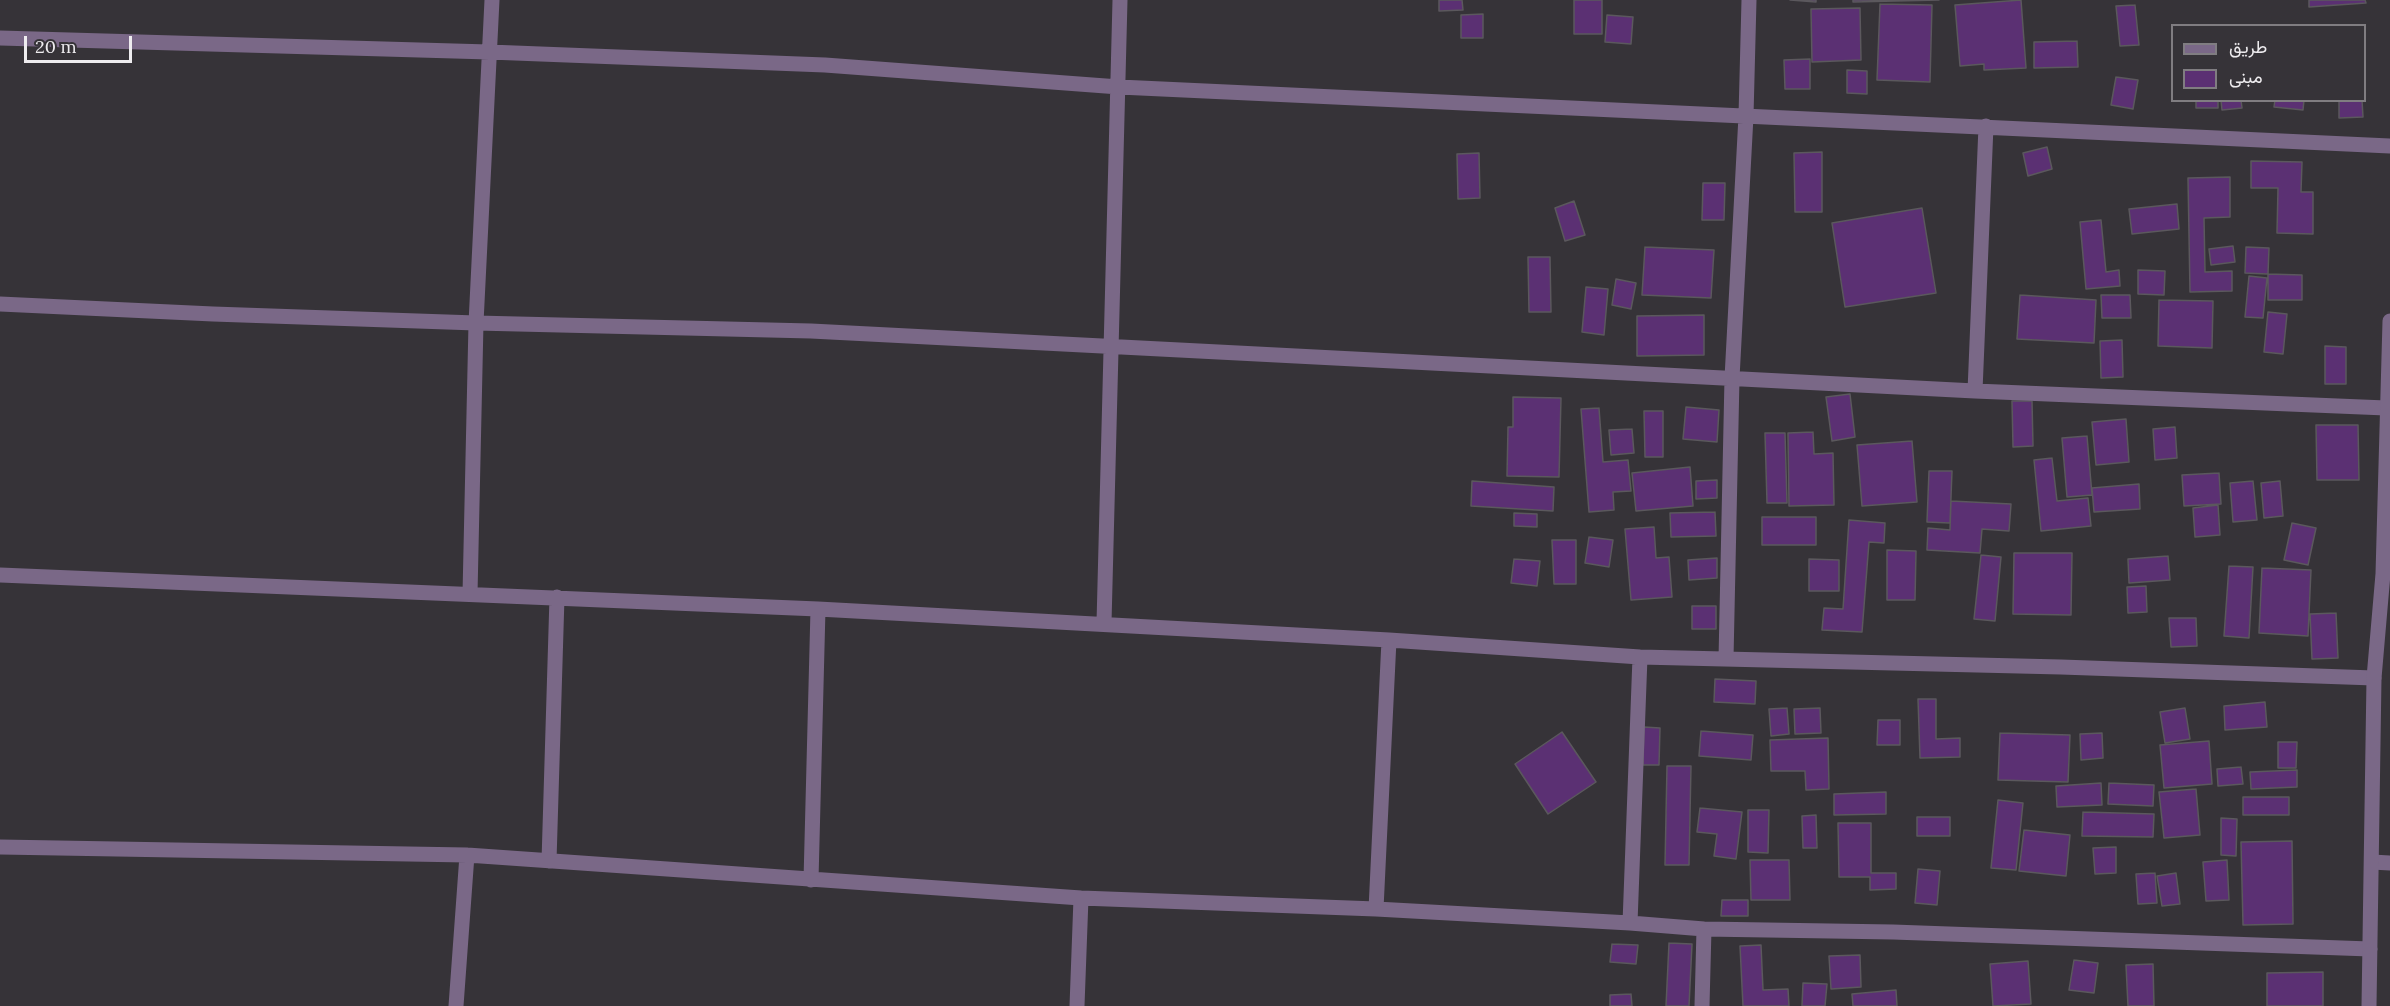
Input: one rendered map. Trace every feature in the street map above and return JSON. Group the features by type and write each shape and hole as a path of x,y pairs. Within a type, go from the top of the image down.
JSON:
{"street":[{"path":"470,594 476,323 492,0"},
{"path":"1104,623 1120,0"},
{"path":"1726,659 1732,378 1746,116 1749,0"},
{"path":"0,38 489,52 825,65 1119,87 2390,146"},
{"path":"1974,391 1986,126"},
{"path":"0,304 476,323 811,331 1974,391 2386,408"},
{"path":"2369,1006 2374,678 2386,574 2386,408 2390,321"},
{"path":"0,575 557,597 1104,623 1640,657 2061,667 2374,678"},
{"path":"549,861 557,597"},
{"path":"811,880 818,609"},
{"path":"1376,909 1389,640"},
{"path":"1630,923 1640,657"},
{"path":"0,847 467,855 1081,898 1376,909 1704,929 1893,932 2370,949"},
{"path":"456,1006 467,855"},
{"path":"2372,862 2390,863"},
{"path":"1077,1006 1081,898"},
{"path":"1702,1006 1704,929"}],"building":[{"path":"1439,0 1462,0 1463,10 1439,11"},
{"path":"1574,0 1602,0 1602,34 1574,34"},
{"path":"1790,0 1816,0 1816,2"},
{"path":"1853,0 1939,0 1853,2"},
{"path":"2021,0 2026,68 1984,70 1984,64 1960,66 1955,5"},
{"path":"2309,0 2365,0 2366,3 2309,7"},
{"path":"1880,4 1932,5 1930,82 1877,80"},
{"path":"2135,5 2139,45 2120,46 2116,6"},
{"path":"1860,8 1861,60 1812,62 1811,9"},
{"path":"1483,14 1483,38 1461,38 1461,15"},
{"path":"1607,15 1633,17 1631,44 1605,42"},
{"path":"2077,41 2078,67 2034,68 2034,42"},
{"path":"1810,59 1810,89 1785,89 1784,60"},
{"path":"1847,70 1867,71 1867,94 1847,93"},
{"path":"2116,77 2138,80 2133,109 2111,105"},
{"path":"2196,102 2218,102 2218,108 2196,108"},
{"path":"2221,102 2241,102 2242,108 2222,110"},
{"path":"2275,102 2304,102 2303,110 2274,107"},
{"path":"2339,102 2362,102 2363,117 2339,118"},
{"path":"2047,147 2052,169 2028,176 2023,153"},
{"path":"1822,152 1822,212 1795,212 1794,153"},
{"path":"1479,153 1480,198 1458,199 1457,154"},
{"path":"2251,161 2302,162 2301,192 2313,192 2313,234 2277,233 2278,188 2251,188"},
{"path":"2230,177 2230,217 2204,218 2205,272 2232,271 2232,291 2190,292 2188,178"},
{"path":"1703,183 1725,183 1724,220 1702,220"},
{"path":"1574,201 1585,235 1565,241 1555,208"},
{"path":"2177,204 2179,229 2132,234 2129,209"},
{"path":"1922,208 1936,293 1845,307 1832,223"},
{"path":"2101,220 2106,272 2119,270 2120,286 2086,289 2080,222"},
{"path":"2233,246 2235,262 2211,265 2209,249"},
{"path":"1645,247 1714,250 1711,298 1642,295"},
{"path":"2246,247 2269,248 2268,274 2245,273"},
{"path":"1528,257 1550,257 1551,312 1529,312"},
{"path":"2138,270 2165,271 2164,295 2138,294"},
{"path":"2268,274 2302,275 2302,300 2268,300"},
{"path":"2249,276 2267,278 2263,318 2245,317"},
{"path":"1616,279 1636,283 1631,309 1612,305"},
{"path":"1586,287 1608,289 1604,335 1582,332"},
{"path":"2020,295 2096,300 2094,343 2017,339"},
{"path":"2101,295 2130,295 2131,318 2102,318"},
{"path":"2159,300 2213,301 2212,348 2158,346"},
{"path":"2268,312 2287,314 2283,354 2264,352"},
{"path":"1704,315 1704,355 1637,356 1637,316"},
{"path":"2122,340 2123,377 2101,378 2100,341"},
{"path":"2325,346 2346,347 2346,384 2325,384"},
{"path":"1850,394 1855,437 1832,441 1826,397"},
{"path":"1513,397 1561,398 1559,477 1507,476 1508,427 1513,427"},
{"path":"2012,401 2032,401 2033,446 2013,447"},
{"path":"1686,407 1719,410 1717,442 1683,439"},
{"path":"1599,408 1603,462 1628,460 1631,491 1613,492 1614,510 1589,512 1581,409"},
{"path":"1644,411 1663,411 1663,457 1645,457"},
{"path":"2126,419 2129,462 2096,465 2092,422"},
{"path":"2316,425 2358,425 2359,480 2317,480"},
{"path":"2175,427 2177,458 2155,460 2153,429"},
{"path":"1632,429 1634,453 1611,455 1609,430"},
{"path":"1813,432 1814,454 1833,453 1834,505 1789,506 1788,433"},
{"path":"1765,433 1785,433 1787,503 1767,503"},
{"path":"2087,436 2092,495 2067,497 2062,438"},
{"path":"1912,441 1917,502 1862,506 1857,445"},
{"path":"2052,458 2057,501 2088,498 2091,526 2041,531 2034,460"},
{"path":"1690,467 1693,506 1636,511 1632,473"},
{"path":"1929,471 1952,471 1950,523 1927,522"},
{"path":"2219,473 2221,504 2184,506 2182,475"},
{"path":"1717,480 1717,498 1696,499 1696,481"},
{"path":"1472,481 1554,487 1553,511 1471,506"},
{"path":"2253,481 2257,520 2233,522 2230,483"},
{"path":"2280,481 2283,516 2264,518 2261,483"},
{"path":"2139,484 2140,509 2094,512 2092,488"},
{"path":"1951,501 2011,504 2009,531 1982,529 1980,553 1927,550 1928,528 1950,530"},
{"path":"2218,505 2220,535 2195,537 2193,508"},
{"path":"1715,512 1716,536 1671,537 1670,513"},
{"path":"1514,513 1537,514 1537,527 1514,526"},
{"path":"1762,517 1816,517 1816,545 1762,545"},
{"path":"1849,520 1885,523 1884,543 1869,542 1862,632 1822,630 1824,608 1843,609"},
{"path":"2292,523 2316,528 2308,565 2284,560"},
{"path":"1654,527 1656,558 1669,557 1672,597 1631,600 1625,529"},
{"path":"1589,537 1613,540 1609,567 1585,563"},
{"path":"1552,540 1576,540 1576,584 1554,584"},
{"path":"1887,550 1916,551 1915,600 1887,600"},
{"path":"2014,553 2072,553 2071,615 2013,614"},
{"path":"1981,555 2001,557 1995,621 1974,619"},
{"path":"2168,556 2170,580 2129,583 2128,559"},
{"path":"1717,558 1717,578 1689,580 1688,560"},
{"path":"1514,559 1540,561 1537,586 1511,583"},
{"path":"1809,559 1839,560 1839,591 1809,591"},
{"path":"2229,566 2253,567 2249,638 2224,636"},
{"path":"2262,568 2311,570 2308,636 2259,633"},
{"path":"2146,586 2147,612 2128,613 2127,587"},
{"path":"1692,606 1716,606 1716,629 1692,629"},
{"path":"2336,613 2338,658 2312,659 2310,614"},
{"path":"2169,618 2196,618 2197,646 2171,647"},
{"path":"1715,679 1756,681 1755,704 1714,702"},
{"path":"1918,699 1936,699 1936,739 1960,738 1960,757 1920,758"},
{"path":"2265,702 2267,727 2225,730 2224,706"},
{"path":"1787,708 1789,734 1771,736 1769,709"},
{"path":"1820,708 1821,733 1795,734 1794,709"},
{"path":"2185,708 2190,739 2165,743 2160,712"},
{"path":"1878,720 1900,720 1900,745 1877,745"},
{"path":"1644,727 1660,728 1659,765 1643,765"},
{"path":"1701,731 1753,735 1751,760 1699,756"},
{"path":"1562,732 1596,782 1548,814 1515,764"},
{"path":"2000,733 2070,735 2068,782 1998,780"},
{"path":"2102,733 2103,758 2081,760 2080,734"},
{"path":"1828,738 1829,789 1806,790 1805,771 1771,771 1770,740"},
{"path":"2209,741 2212,784 2164,788 2160,745"},
{"path":"2278,742 2297,742 2296,768 2278,768"},
{"path":"1667,766 1691,766 1689,865 1665,865"},
{"path":"2241,767 2243,784 2218,786 2217,769"},
{"path":"2297,770 2297,787 2251,789 2250,772"},
{"path":"2101,783 2102,805 2057,807 2056,786"},
{"path":"2109,783 2154,785 2153,806 2108,804"},
{"path":"2196,789 2200,835 2164,838 2159,792"},
{"path":"1886,792 1886,814 1834,815 1834,794"},
{"path":"2243,797 2289,797 2289,815 2243,815"},
{"path":"1998,800 2023,803 2016,870 1991,868"},
{"path":"1700,808 1742,812 1736,859 1714,856 1717,834 1697,832"},
{"path":"1748,810 1769,810 1768,853 1748,852"},
{"path":"2083,812 2154,814 2153,837 2082,836"},
{"path":"1816,815 1817,848 1803,848 1802,816"},
{"path":"1917,817 1950,817 1950,836 1917,836"},
{"path":"2221,818 2237,819 2236,856 2221,855"},
{"path":"1838,823 1871,823 1871,873 1896,873 1896,889 1870,890 1870,877 1839,877"},
{"path":"2024,830 2070,835 2066,876 2019,871"},
{"path":"2292,841 2293,924 2243,925 2241,842"},
{"path":"2116,847 2116,873 2095,874 2093,848"},
{"path":"1750,860 1789,860 1790,900 1751,900"},
{"path":"2227,860 2229,900 2206,901 2203,862"},
{"path":"1918,869 1940,871 1937,905 1915,903"},
{"path":"2155,873 2157,903 2138,904 2136,874"},
{"path":"2176,873 2180,904 2162,906 2157,876"},
{"path":"1722,900 1748,900 1748,916 1721,916"},
{"path":"1669,943 1692,944 1689,1006 1666,1006"},
{"path":"1612,944 1638,945 1636,964 1610,962"},
{"path":"1761,945 1763,990 1788,989 1789,1006 1743,1006 1740,946"},
{"path":"1860,955 1861,987 1831,989 1829,956"},
{"path":"2074,960 2098,963 2094,993 2069,990"},
{"path":"2028,961 2031,1004 1993,1006 1990,964"},
{"path":"2153,964 2154,1006 2128,1006 2126,965"},
{"path":"2323,972 2323,1006 2267,1006 2267,973"},
{"path":"1803,983 1827,984 1825,1006 1802,1006"},
{"path":"1896,990 1897,1006 1853,1006 1852,994"},
{"path":"1631,994 1632,1006 1610,1006 1610,995"}]}
